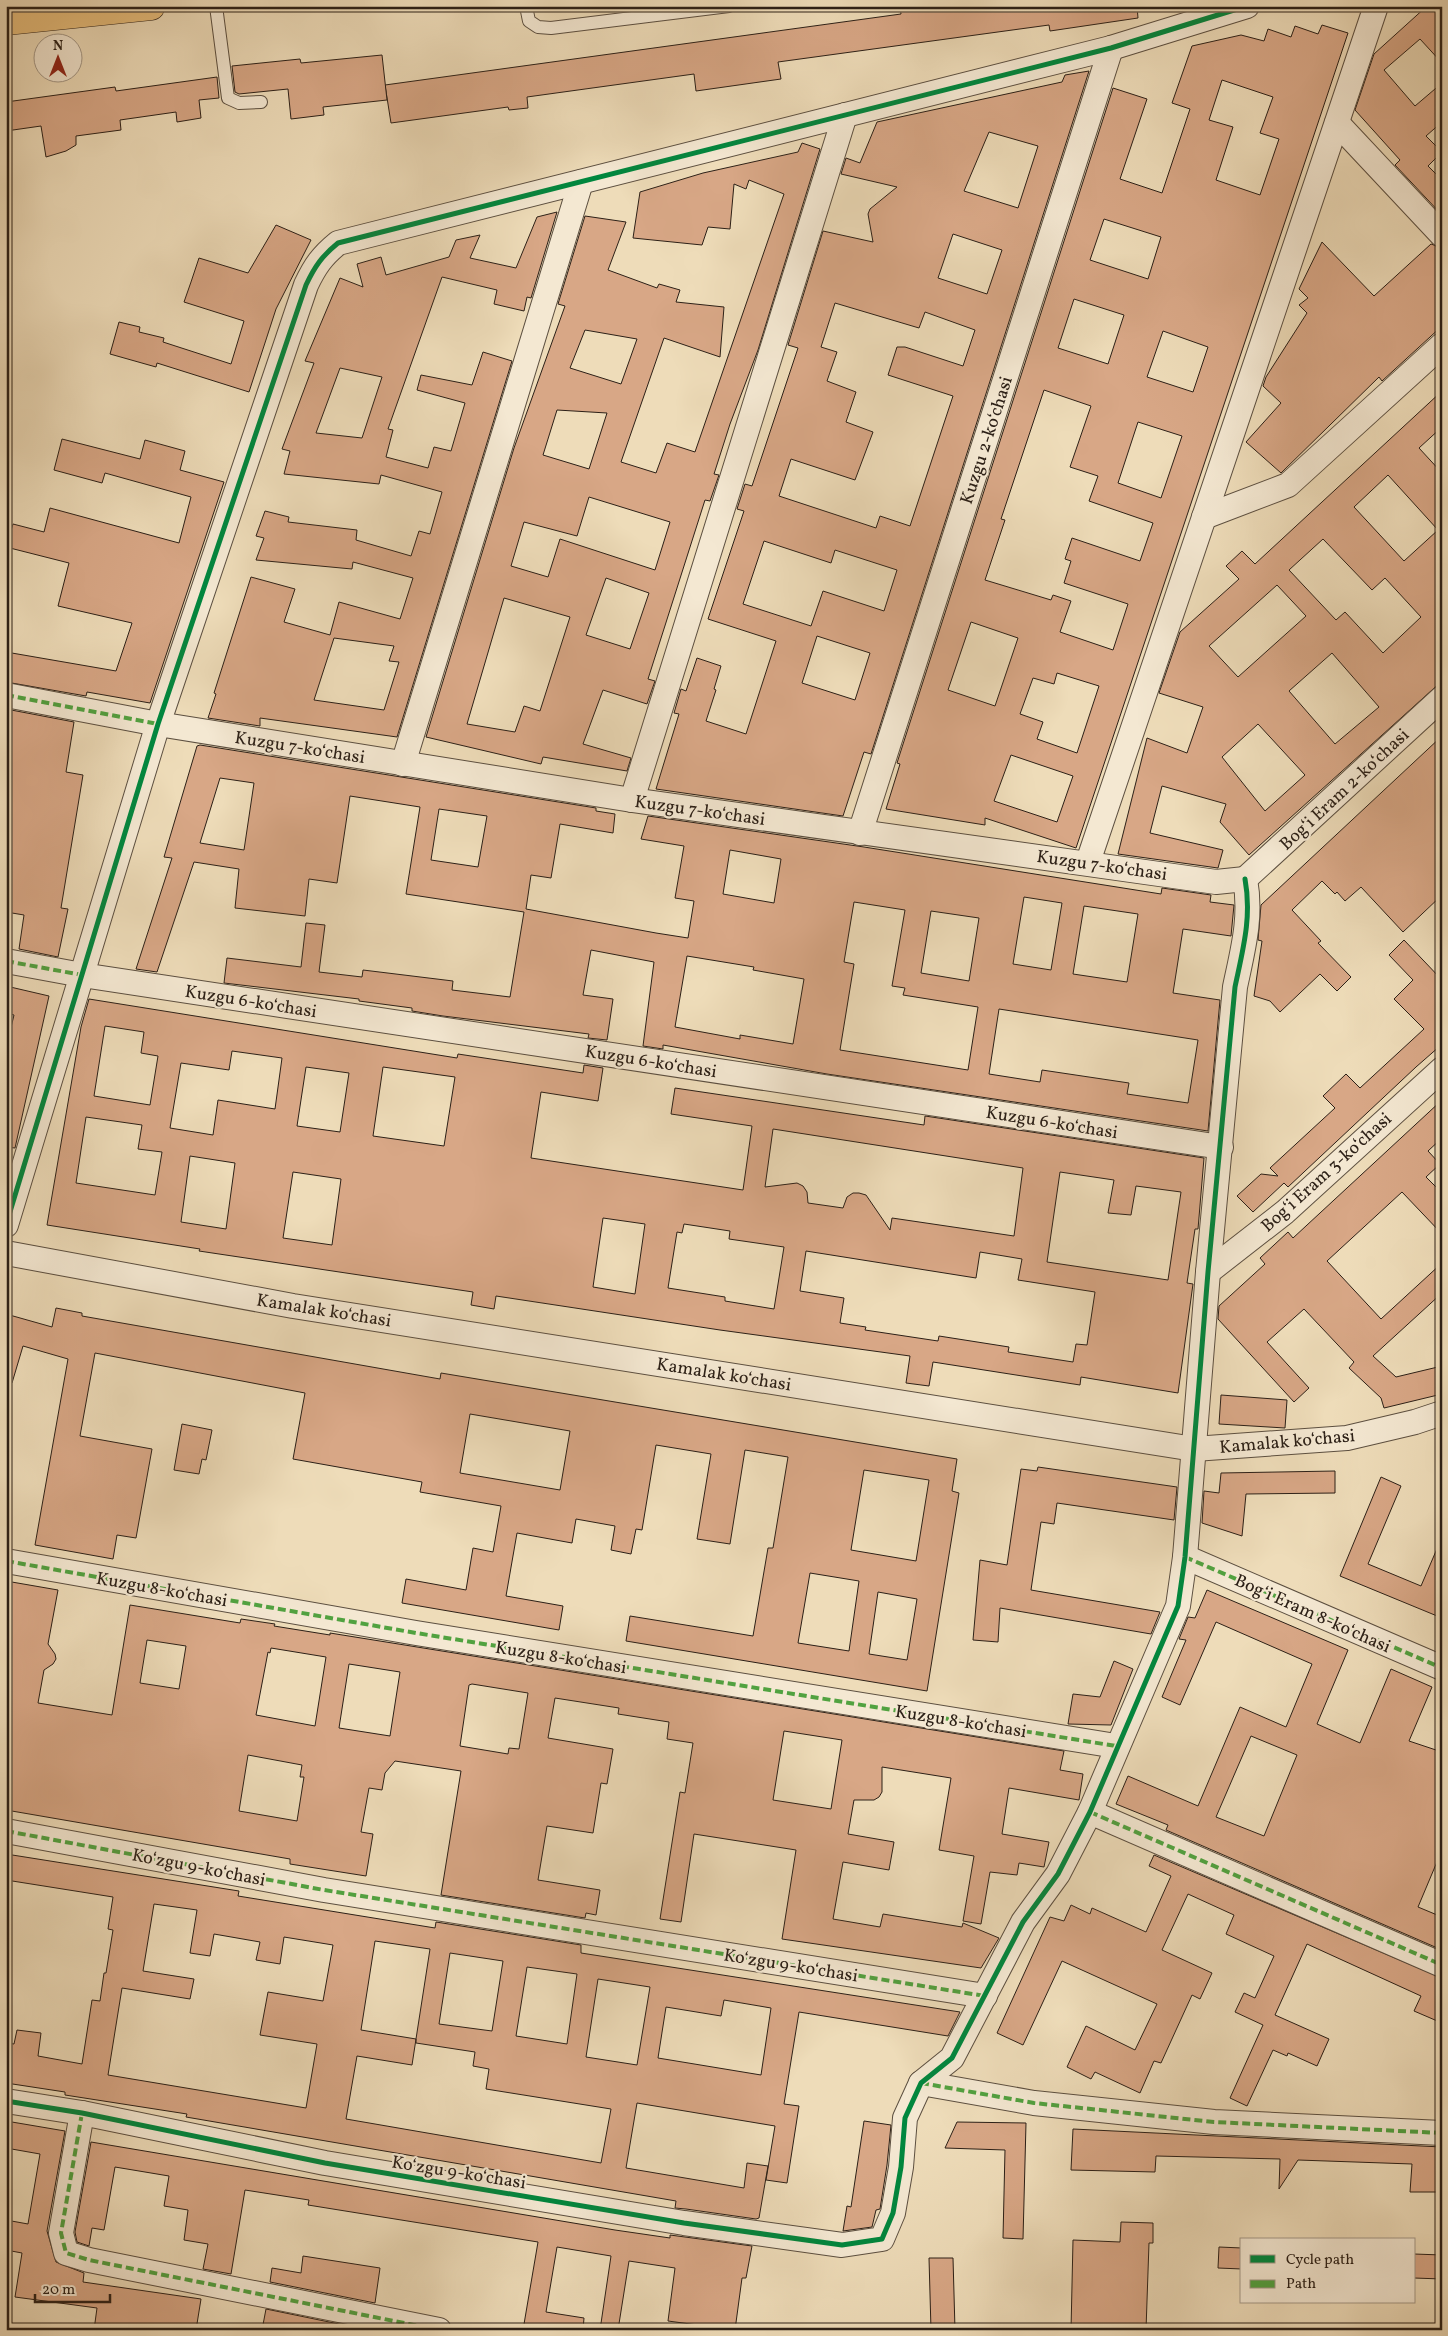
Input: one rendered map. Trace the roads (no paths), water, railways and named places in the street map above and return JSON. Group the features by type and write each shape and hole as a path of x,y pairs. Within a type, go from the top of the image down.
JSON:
{"main road":[{"path":"6,21 150,6"}],"street":[{"path":"6,1225 158,724 306,284 316,264 338,243 1112,48 1247,6"},
{"path":"1088,862 1376,6"},
{"name":"Kuzgu 2-koʻchasi","path":"860,833 1112,48"},
{"path":"632,800 845,115"},
{"path":"1336,123 1442,235"},
{"path":"403,764 581,182"},
{"path":"1204,517 1288,486 1442,345"},
{"name":"Kuzgu 7-koʻchasi","path":"6,695 158,724 632,800 860,833 1088,862 1216,882 1245,879"},
{"name":"Bogʻi Eram 2-koʻchasi","path":"1245,879 1442,698"},
{"path":"921,2083 952,2058 1022,1922 1058,1874 1090,1812 1116,1746 1178,1606 1185,1557 1208,1272 1235,987 1245,940 1249,902 1245,879"},
{"name":"Kuzgu 6-koʻchasi","path":"6,961 82,975 1221,1147"},
{"name":"Bogʻi Eram 3-koʻchasi","path":"1208,1272 1285,1212 1442,1069"},
{"name":"Kamalak koʻchasi","path":"6,1254 293,1306 1194,1449 1347,1438 1414,1422 1442,1413"},
{"name":"Bogʻi Eram 8-koʻchasi","path":"1185,1557 1442,1668"},
{"name":"Kuzgu 8-koʻchasi","path":"6,1561 416,1634 1116,1746"},
{"path":"1090,1812 1442,1965"},
{"name":"Koʻzgu 9-koʻchasi","path":"6,1831 324,1890 985,1996"},
{"path":"921,2083 1034,2103 1214,2122 1442,2133"},
{"name":"Koʻzgu 9-koʻchasi","path":"6,2101 82,2114 325,2164 684,2223 842,2244 882,2239 893,2213 901,2167 906,2118 921,2083"},
{"path":"82,2114 62,2233 66,2253 89,2260 439,2330"}],"lane":[{"path":"216,6 228,98 239,104 261,102"},
{"path":"526,6 529,21 538,27 551,28 729,6"}]}
